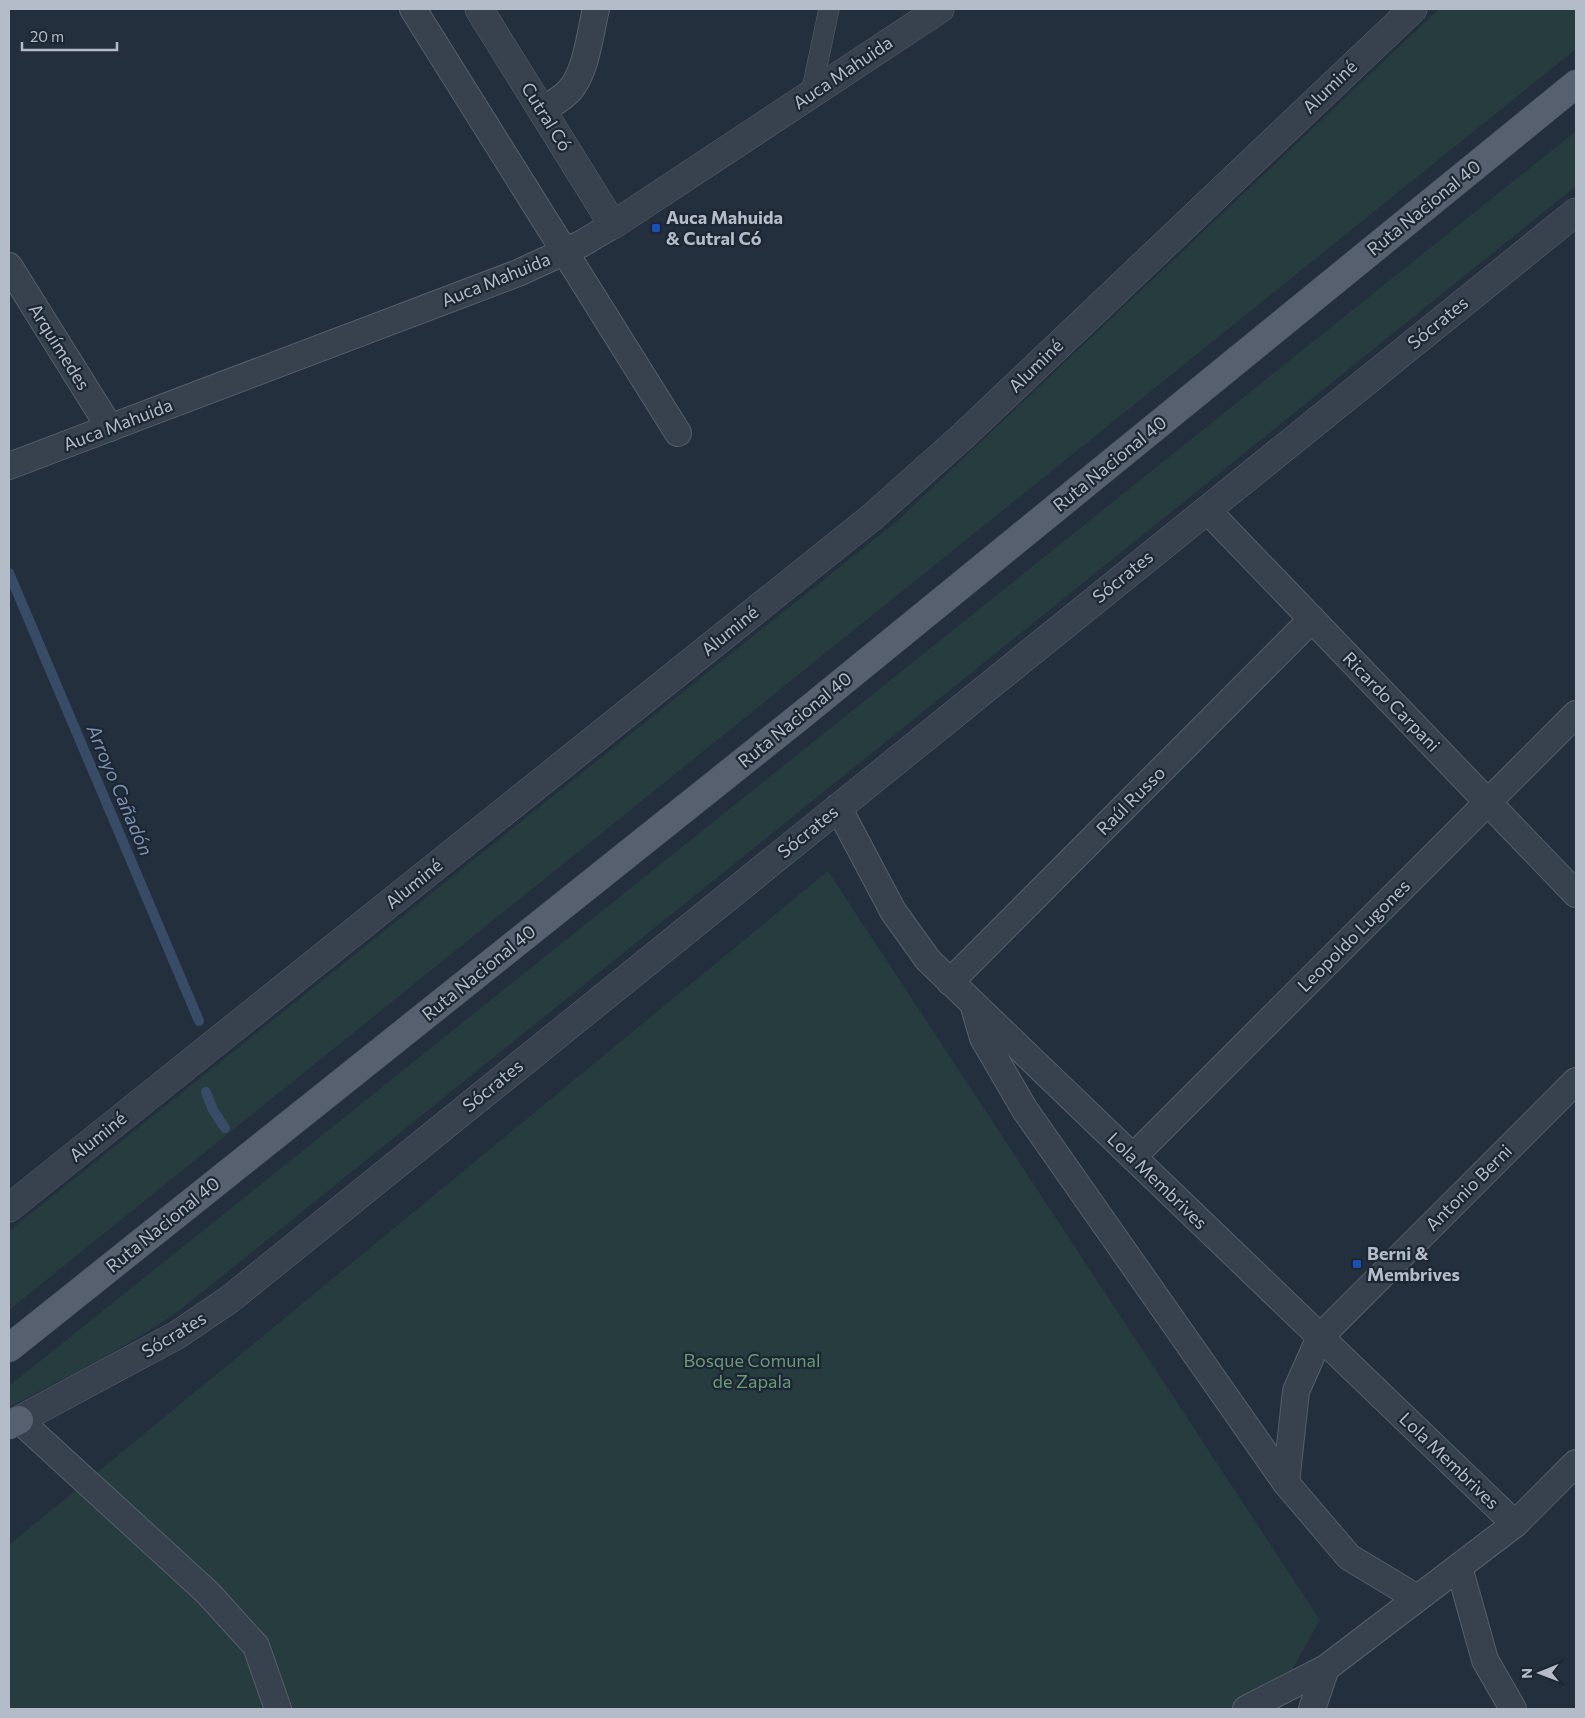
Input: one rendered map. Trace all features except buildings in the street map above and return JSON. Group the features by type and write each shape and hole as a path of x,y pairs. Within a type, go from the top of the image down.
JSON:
{"main road":[{"name":"Ruta Nacional 40","path":"9,1348 803,714 1576,84"}],"street":[{"path":"414,9 678,433"},
{"name":"Cutral Có","path":"479,9 613,225"},
{"path":"542,111 570,90 577,80 583,67 596,9"},
{"path":"811,94 830,9"},
{"name":"Auca Mahuida","path":"9,466 518,273 565,252 613,225 940,9"},
{"name":"Aluminé","path":"9,1208 872,518 963,436 1412,9"},
{"name":"Sócrates","path":"14,1422 169,1340 230,1299 1576,212"},
{"name":"Arquímedes","path":"9,266 110,428"},
{"name":"Ricardo Carpani","path":"1207,510 1576,894"},
{"name":"Raúl Russo","path":"950,982 1312,619"},
{"name":"Leopoldo Lugones","path":"1133,1157 1576,714"},
{"name":"Lola Membrives","path":"838,807 893,911 928,960 1514,1524"},
{"path":"973,1004 983,1038 1025,1110 1286,1483 1349,1557 1417,1598"},
{"name":"Antonio Berni","path":"1320,1337 1576,1081"},
{"path":"1286,1483 1296,1391 1320,1337"},
{"path":"14,1422 208,1593 256,1646 278,1709"},
{"path":"1246,1709 1326,1668 1514,1524 1576,1463"},
{"path":"1459,1566 1485,1660 1513,1709"},
{"path":"1312,1709 1326,1668"}],"green space":[{"path":"1439,9 1576,9 1576,49 9,1310 9,1231 897,521"},
{"path":"1576,131 1576,186 180,1310 117,1349 9,1407 9,1386"},
{"name":"Bosque Comunal de Zapala","path":"828,871 1320,1620 1270,1709 9,1709 9,1545"}],"waterway":[{"name":"Arroyo Cañadón","path":"9,573 199,1021"},
{"name":"Arroyo Cañadón","path":"206,1092 213,1110 225,1128"}],"place":[{"name":"Auca Mahuida & Cutral Có","path":"656,228"},
{"name":"Berni & Membrives","path":"1357,1264"}]}
